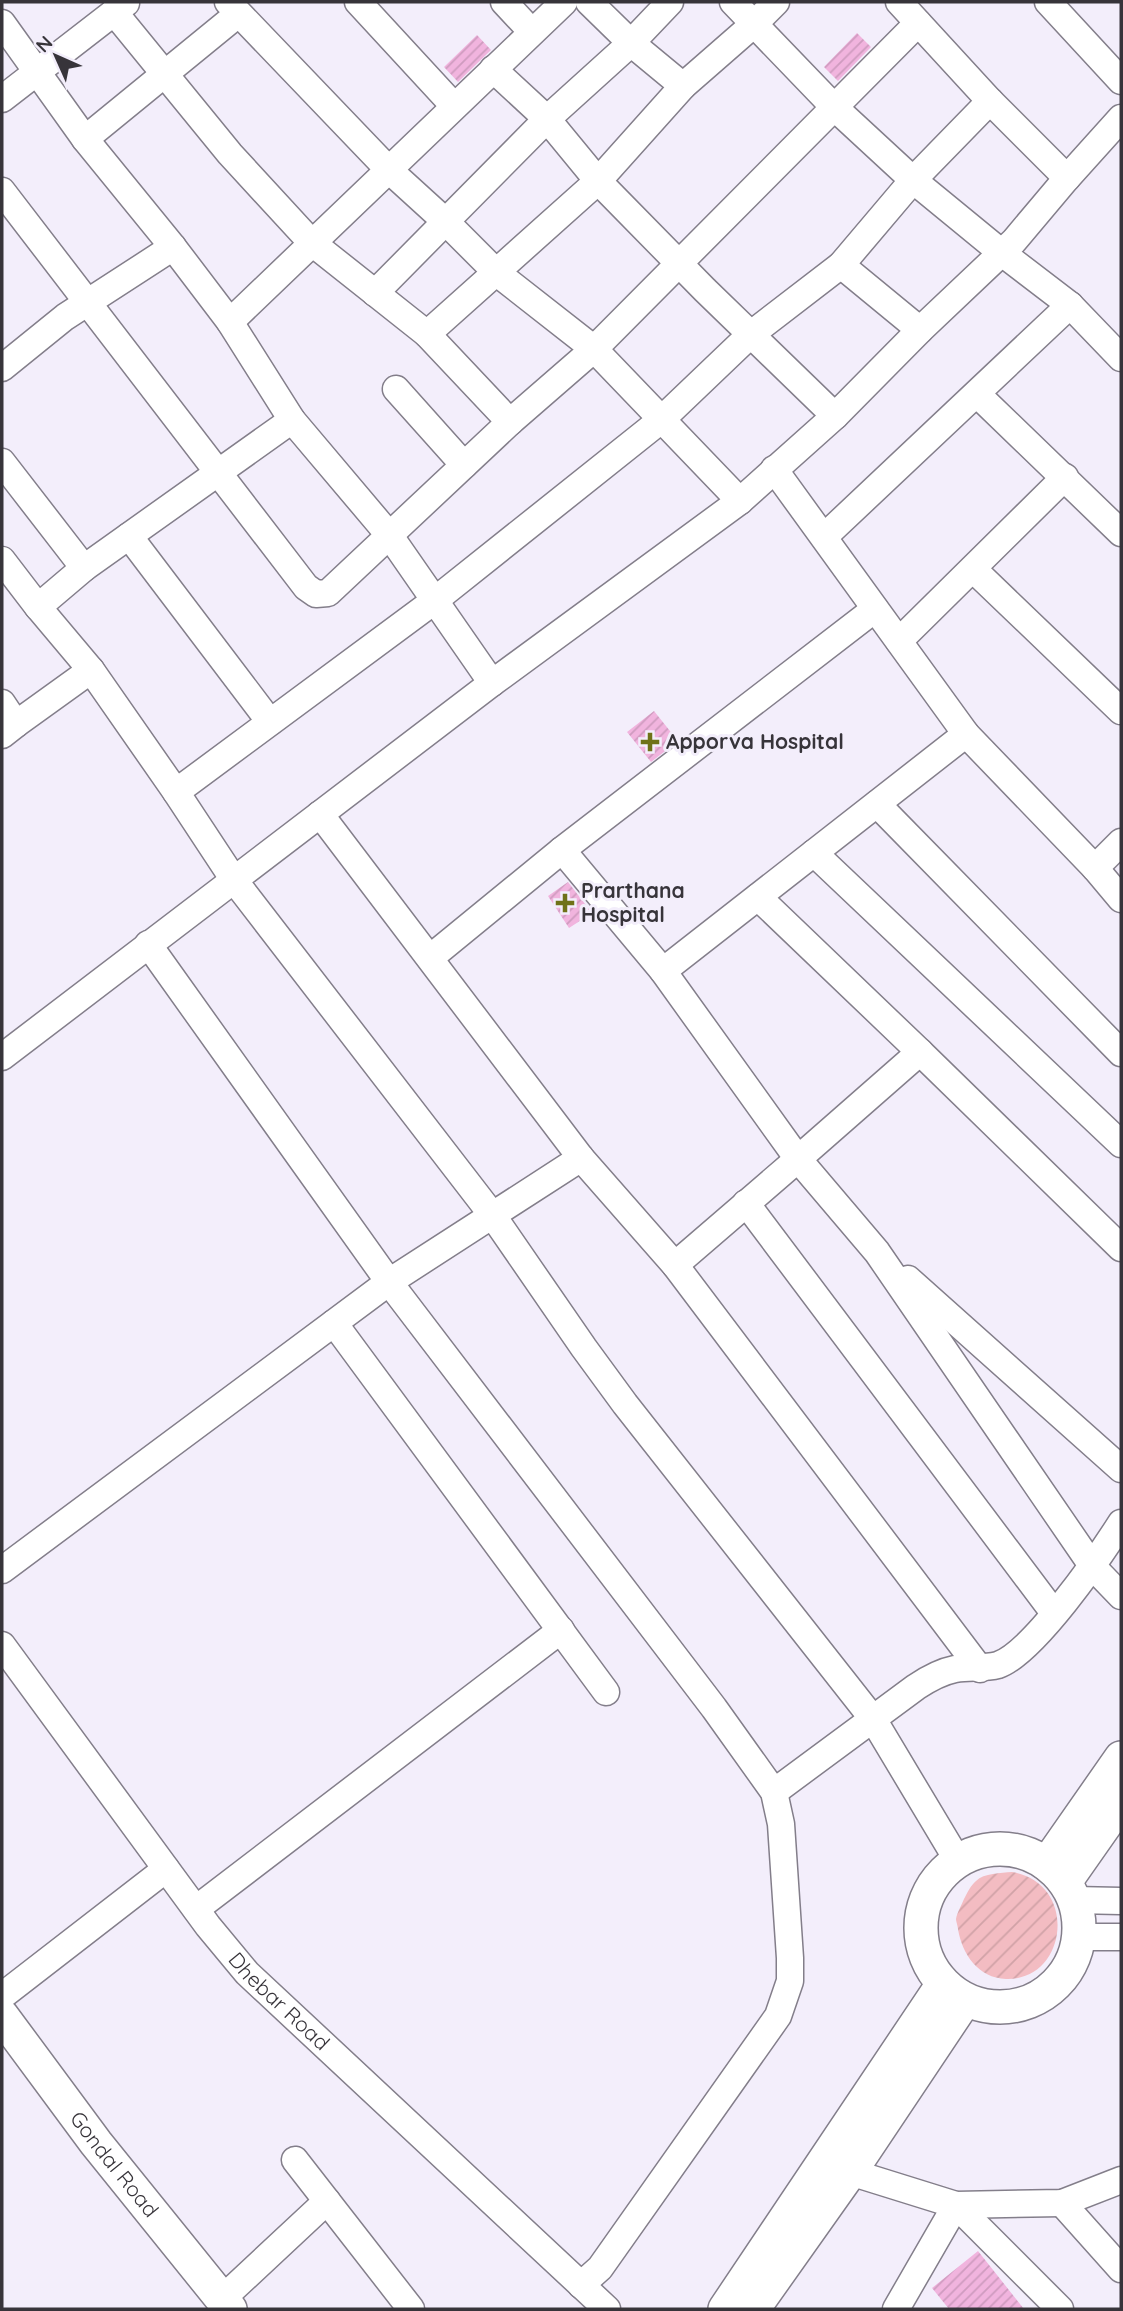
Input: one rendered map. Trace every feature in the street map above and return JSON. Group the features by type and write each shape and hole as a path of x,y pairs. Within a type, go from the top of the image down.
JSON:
{"main road":[{"path":"1062,1882 1121,1758"},
{"path":"1062,1882 1121,1802"},
{"path":"1003,1849 1026,1853 1062,1882 1078,1918 1078,1937 1072,1962 1058,1982 1037,1998 1014,2006 989,2007 954,1992 929,1965 922,1943 921,1919 927,1896 940,1876 958,1861 979,1851 1003,1849"},
{"path":"753,2309 850,2172 954,1992"},
{"path":"724,2309 954,1992"},
{"name":"Gondal Road","path":"2,2016 217,2306"},
{"name":"Gondal Road","path":"2,2054 217,2306"}],"street":[{"path":"358,2 454,106"},
{"path":"504,2 532,32"},
{"path":"230,322 564,2"},
{"path":"589,2 631,43 683,86"},
{"path":"375,293 547,119 631,43 670,2"},
{"path":"733,2 834,107 913,180 1070,305 1120,353"},
{"path":"427,334 598,181 683,86 776,2"},
{"path":"899,2 990,102 1067,178"},
{"path":"1048,2 1121,82"},
{"path":"2,99 121,7 163,74 230,154 311,242 427,334 510,422"},
{"path":"85,139 163,74 233,8 389,170 497,273 594,349 740,501"},
{"path":"2,23 85,139 230,322 292,420 390,536 492,683"},
{"path":"2,191 306,587 316,594 328,593 510,422 594,349 918,23"},
{"path":"494,69 547,119 598,181 750,335 835,416"},
{"path":"176,793 434,601 661,420 750,335 841,265 913,180 990,102"},
{"path":"2,1058 492,683 740,501 835,416 1014,241 1121,118"},
{"path":"2,368 65,317 173,247"},
{"path":"841,265 920,330"},
{"path":"824,537 1070,305"},
{"path":"396,389 464,466"},
{"path":"977,394 1121,533"},
{"path":"38,607 84,568 292,420"},
{"path":"2,462 84,568"},
{"path":"775,469 966,734 1095,868 1121,899"},
{"path":"899,641 1065,477"},
{"path":"129,536 270,722"},
{"path":"2,560 91,670 234,880 494,1216 625,1404 873,1719 958,1861"},
{"path":"973,569 1121,711"},
{"path":"430,958 562,850 875,608"},
{"path":"7,721 91,670"},
{"path":"663,971 966,734"},
{"path":"877,804 1121,1053"},
{"path":"320,814 581,1158 675,1265 980,1669"},
{"path":"1095,868 1121,842"},
{"path":"562,850 663,971 798,1159 877,1252 1093,1567 1121,1596"},
{"path":"814,853 1121,1144"},
{"path":"758,897 1121,1248"},
{"path":"148,944 389,1282 706,1697 774,1792 781,1824 790,1958 790,1981 778,2017 600,2268 581,2285"},
{"path":"675,1265 920,1052"},
{"path":"2,1570 389,1282 581,1158"},
{"path":"746,1203 1054,1613"},
{"path":"877,1252 1121,1469"},
{"path":"334,1323 606,1692"},
{"path":"774,1792 939,1673 957,1668 980,1669 1000,1664 1021,1651 1093,1567 1121,1523"},
{"path":"196,1909 561,1630"},
{"name":"Dhebar Road","path":"2,1646 166,1869 247,1973 607,2309"},
{"path":"2,1996 166,1869"},
{"path":"1062,1882 1121,1901"},
{"path":"1078,1937 1121,1937"},
{"path":"295,2160 411,2309"},
{"path":"850,2172 956,2205 1062,2203 1121,2180"},
{"path":"217,2306 327,2201"},
{"path":"1062,2203 1121,2269"},
{"path":"896,2309 956,2205"},
{"path":"956,2205 1060,2309"}],"shaded area":[{"path":"1012,1872 1034,1880 1048,1894 1056,1911 1057,1930 1053,1949 1043,1965 1027,1975 996,1978 980,1969 968,1956 956,1919 966,1894 979,1878"}],"building":[{"path":"857,33 871,47 838,81 824,67"},
{"path":"477,35 491,50 458,82 444,67"},
{"path":"654,711 678,741 651,762 627,732"},
{"path":"568,882 592,913 569,928 548,896"},
{"path":"978,2251 1024,2309 949,2309 932,2288"}],"place":[{"name":"Apporva Hospital","path":"650,742"},
{"name":"Prarthana Hospital","path":"565,903"}]}
